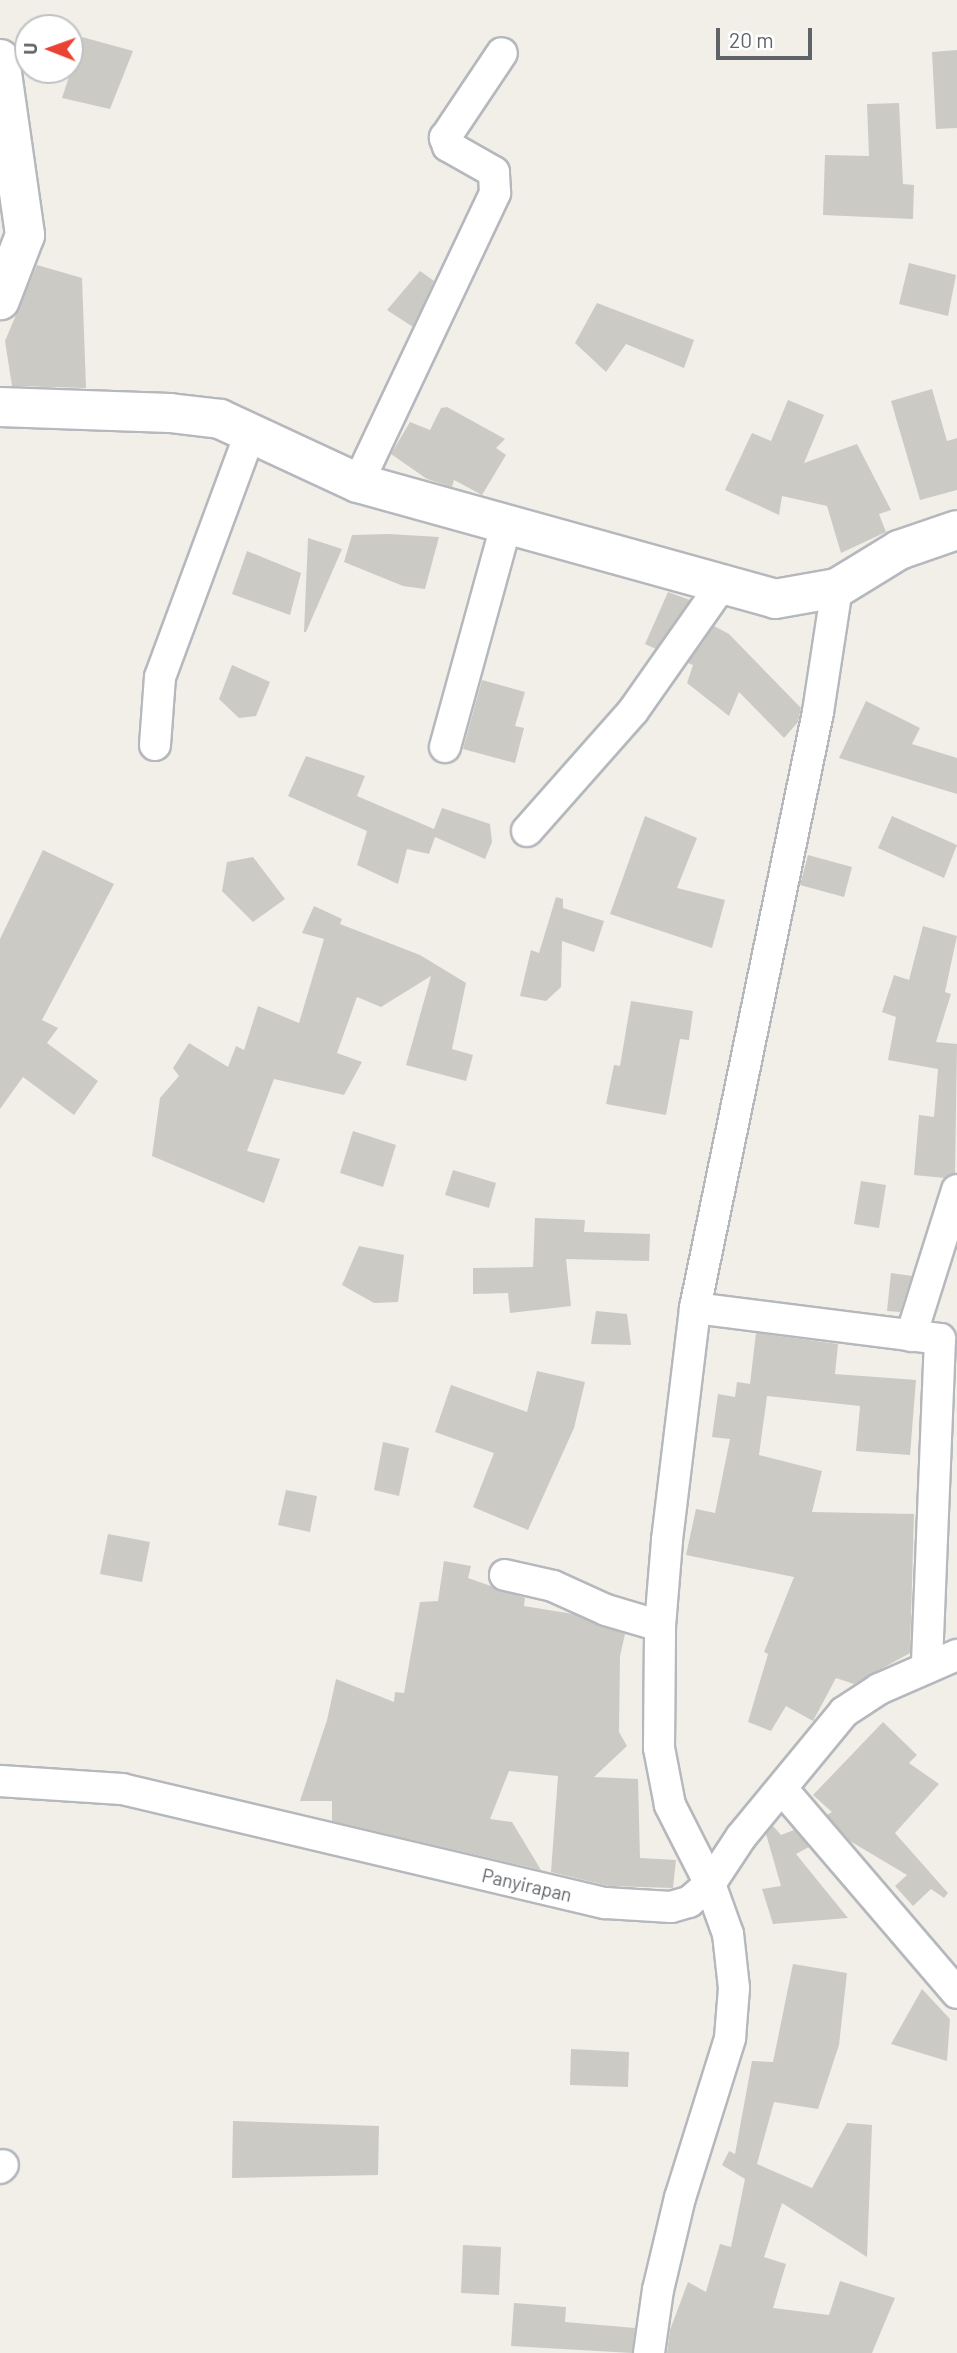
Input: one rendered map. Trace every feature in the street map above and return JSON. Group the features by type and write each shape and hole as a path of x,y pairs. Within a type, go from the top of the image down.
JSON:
{"street":[{"path":"358,483 495,194 495,172 449,146 445,138 502,53"},
{"path":"0,59 25,236 0,300"},
{"path":"0,407 149,412 220,419 358,483 721,586 786,600 837,588 899,550 957,530"},
{"path":"155,745 160,677 250,434"},
{"path":"445,747 506,525"},
{"path":"527,831 633,710 721,586"},
{"path":"649,2353 658,2290 680,2198 730,2038 734,1988 728,1934 710,1884 670,1805 659,1748 660,1626 695,1308 818,712 837,588"},
{"path":"927,1668 936,1339 957,1190"},
{"path":"695,1308 936,1339"},
{"path":"505,1575 553,1586 606,1610 660,1626"},
{"name":"Panyirapan","path":"11,1782 147,1794 606,1903 682,1905 710,1884 741,1837 783,1790 844,1712 879,1689 957,1655"},
{"path":"783,1790 957,1993"}],"building":[{"path":"84,38 133,51 110,109 62,98 67,84 84,84"},
{"path":"957,50 957,128 936,129 932,52"},
{"path":"899,103 903,184 914,185 913,219 823,215 825,155 869,156 867,104"},
{"path":"909,263 956,275 948,316 899,304"},
{"path":"37,265 82,278 86,388 12,386 5,341"},
{"path":"420,271 434,281 413,327 387,310"},
{"path":"597,303 694,340 684,368 626,344 606,372 575,343"},
{"path":"932,389 947,441 957,438 957,490 920,500 891,401"},
{"path":"788,400 824,415 804,463 857,444 891,510 879,514 886,532 841,553 827,506 782,496 779,515 725,490 752,433 771,441"},
{"path":"447,407 505,439 496,448 506,455 482,495 454,480 452,487 427,479 391,454 410,422 430,430 441,408"},
{"path":"352,535 439,537 425,589 403,586 344,562"},
{"path":"308,538 342,549 304,632"},
{"path":"247,551 301,573 290,615 232,594"},
{"path":"668,592 690,600 656,649 645,644"},
{"path":"714,626 729,634 801,708 798,722 784,738 739,692 729,716 687,683 693,665 688,663"},
{"path":"232,665 270,682 256,716 239,718 219,699"},
{"path":"482,680 525,692 515,726 524,728 515,763 463,749"},
{"path":"866,701 920,728 912,744 957,758 957,794 839,758"},
{"path":"306,756 365,776 357,796 434,829 442,808 490,824 492,842 485,859 435,837 429,854 407,849 398,884 357,865 367,831 288,796"},
{"path":"645,816 697,838 677,888 725,900 712,948 610,914"},
{"path":"892,816 957,845 944,878 878,848"},
{"path":"43,850 114,884 42,1020 58,1028 47,1043 98,1081 74,1115 23,1077 0,1109 0,939"},
{"path":"808,855 852,867 844,897 800,885"},
{"path":"253,857 285,899 253,922 222,891 227,862"},
{"path":"556,897 563,899 563,908 604,921 594,952 562,941 561,987 546,1001 520,996 531,950 539,953"},
{"path":"314,906 342,919 340,924 420,955 466,983 452,1049 473,1055 466,1081 406,1065 431,976 381,1007 357,997 337,1053 362,1062 344,1095 274,1079 247,1151 280,1159 264,1203 152,1156 160,1098 179,1076 173,1068 189,1043 228,1067 236,1046 244,1050 258,1006 299,1023 324,939 302,933"},
{"path":"923,926 957,936 945,992 951,994 936,1042 957,1044 955,1173 945,1178 914,1175 919,1115 934,1117 938,1069 888,1060 896,1017 882,1012 894,975 909,980"},
{"path":"631,1001 693,1011 689,1040 680,1039 666,1115 606,1104 614,1065 620,1066"},
{"path":"353,1131 396,1145 383,1187 340,1173"},
{"path":"453,1170 496,1183 489,1208 445,1195"},
{"path":"861,1181 886,1185 879,1228 854,1224"},
{"path":"535,1218 585,1220 584,1232 650,1234 649,1261 566,1259 571,1306 510,1313 508,1293 473,1294 473,1268 533,1267"},
{"path":"359,1246 404,1255 398,1302 374,1303 342,1285"},
{"path":"891,1273 912,1276 900,1312 887,1311"},
{"path":"596,1311 627,1314 631,1345 591,1344"},
{"path":"756,1333 838,1344 835,1374 916,1380 910,1455 856,1451 860,1406 767,1396 759,1455 822,1471 812,1512 914,1514 910,1653 854,1684 836,1678 813,1721 786,1706 771,1731 748,1722 768,1654 764,1652 794,1577 686,1555 696,1509 715,1513 730,1439 712,1437 718,1394 735,1397 737,1382 750,1384"},
{"path":"537,1371 585,1382 574,1428 528,1530 473,1507 494,1453 435,1432 451,1385 527,1412"},
{"path":"383,1442 409,1448 399,1496 374,1490"},
{"path":"286,1490 317,1496 310,1532 278,1525"},
{"path":"108,1534 150,1542 142,1582 100,1574"},
{"path":"444,1561 471,1566 468,1578 525,1598 524,1606 573,1614 625,1634 620,1656 619,1732 627,1746 594,1777 638,1779 640,1858 676,1860 673,1888 609,1886 551,1872 558,1776 509,1771 490,1819 512,1822 541,1870 332,1821 332,1801 300,1801 327,1720 336,1679 394,1702 395,1692 404,1693 420,1602 438,1601"},
{"path":"883,1722 917,1755 909,1763 939,1784 895,1833 948,1893 944,1898 931,1889 913,1906 895,1886 907,1875 850,1841 827,1815 832,1812 813,1795"},
{"path":"773,1826 781,1835 794,1830 809,1847 796,1854 848,1918 773,1924 762,1889 781,1886 766,1834"},
{"path":"793,1964 847,1973 839,2045 818,2109 774,2102 757,2164 812,2188 847,2123 872,2125 867,2257 782,2203 764,2257 786,2264 773,2308 829,2315 840,2281 895,2298 872,2353 667,2353 670,2330 688,2282 706,2292 720,2244 731,2247 745,2179 722,2165 729,2151 735,2154 752,2061 773,2062"},
{"path":"922,1989 950,2019 947,2061 891,2044"},
{"path":"571,2049 629,2052 628,2087 570,2085"},
{"path":"233,2121 379,2126 378,2175 232,2178"},
{"path":"463,2245 501,2247 499,2295 461,2293"},
{"path":"514,2303 566,2307 565,2322 635,2328 632,2353 511,2346"}]}
